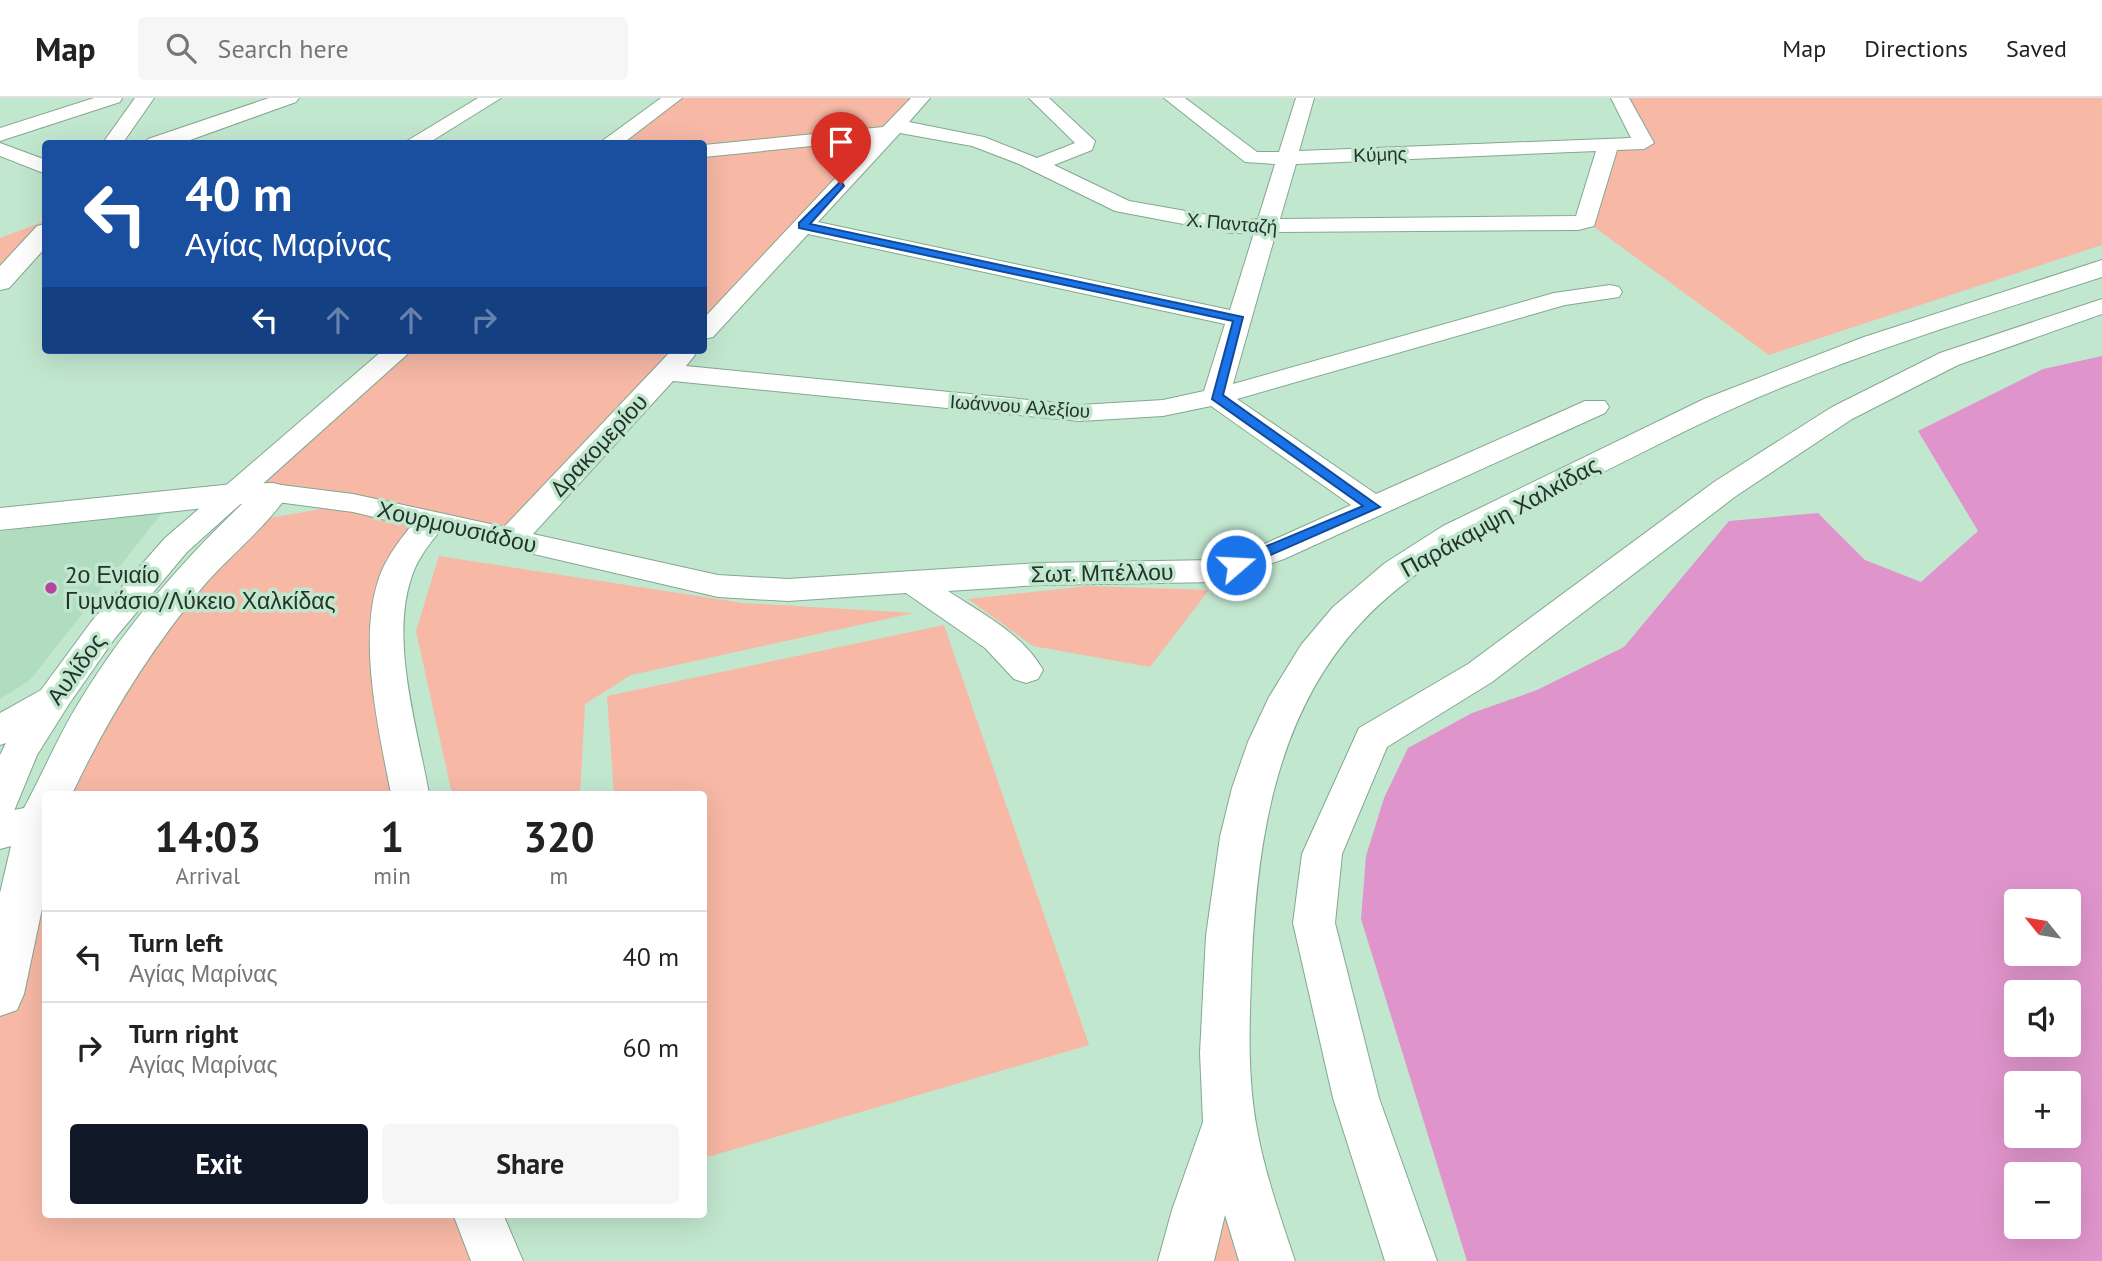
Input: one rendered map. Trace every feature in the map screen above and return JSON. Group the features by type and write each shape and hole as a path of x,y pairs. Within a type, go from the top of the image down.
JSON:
{"main road":[{"path":"168,140 289,98"},
{"path":"12,233 42,231"},
{"path":"0,282 42,233"},
{"name":"Παράκαμψη Χαλκίδας","path":"1268,1261 1229,1123 1225,1024 1230,906 1237,850 1250,800 1284,705 1310,660 1346,616 1385,581 1446,541 1541,490 1731,399 1798,370 2102,268"},
{"name":"Χουρμουσιάδου","path":"0,519 233,494 273,493"},
{"name":"Αυλίδος","path":"47,791 107,687 150,626 186,580 273,493"},
{"name":"Αυλίδος","path":"0,994 34,814"},
{"path":"1186,1261 1199,1210 1229,1123"}],"street":[{"path":"0,135 113,98"},
{"path":"115,140 145,98"},
{"path":"418,140 492,98"},
{"path":"614,140 673,98"},
{"path":"707,329 921,98"},
{"path":"1037,165 1085,146 1085,141 1038,98"},
{"name":"Κύμης","path":"1173,98 1252,158 1644,143 1620,98"},
{"path":"1305,98 1216,397 1374,507"},
{"name":"Χ. Πανταζή","path":"707,151 893,129 959,135 1037,165 1124,206 1196,221 1266,228 1586,222 1608,146"},
{"path":"0,149 42,166"},
{"path":"803,226 1239,319"},
{"name":"Ιωάννου Αλεξίου","path":"667,372 1080,413 1163,408 1216,397 1563,298 1610,292"},
{"path":"1411,1261 1356,1098 1314,923 1322,854 1372,738 1480,673 1725,489 1842,412 1949,359 2102,306"},
{"name":"Αυλίδος","path":"0,800 20,751 55,695 103,630 168,554 391,354"},
{"name":"Δρακομερίου","path":"510,540 683,354"},
{"name":"Σωτ. Μπέλλου","path":"912,582 1080,572 1218,571 1273,552 1595,407"},
{"name":"Χουρμουσιάδου","path":"273,493 353,503 718,586 788,590 912,582"},
{"path":"410,791 387,655 388,610 399,569 415,540 432,520"},
{"path":"912,582 997,640 1026,670"},
{"path":"0,731 55,695"},
{"path":"480,1218 497,1261"}],"shaded area":[{"path":"673,98 921,98 707,329 707,140 614,140"},
{"path":"1620,98 2102,98 2102,245 1769,355 1586,221 1608,146 1637,145"},
{"path":"42,222 42,234 0,282 0,238"},
{"path":"394,354 683,354 510,540 432,521 393,581 396,703 410,791 52,791 72,748 241,523 350,504 233,494"},
{"path":"2102,356 2102,1261 1467,1261 1361,919 1366,856 1384,798 1408,748 1472,713 1537,690 1624,647 1729,521 1818,513 1865,560 1921,582 1978,531 1918,431 2043,369"},
{"name":"2ο Ενιαίο Γυμνάσιο/Λύκειο Χαλκίδας","path":"165,509 30,680 0,699 0,532"},
{"path":"439,556 743,603 914,613 631,675 585,704 580,791 451,791 416,631"},
{"path":"1088,586 1209,590 1150,667 1033,646 968,599"},
{"path":"944,625 1089,1045 707,1157 707,791 614,791 607,696"},
{"path":"42,819 42,1218 479,1218 497,1261 0,1261 0,994"},
{"path":"1199,1210 1252,1214 1267,1261 1187,1261"}],"place":[{"name":"2ο Ενιαίο Γυμνάσιο/Λύκειο Χαλκίδας","path":"51,588"}],"route":[{"path":"841,184 803,226 1239,319 1216,397 1374,507 1273,552 1236,565"}]}
